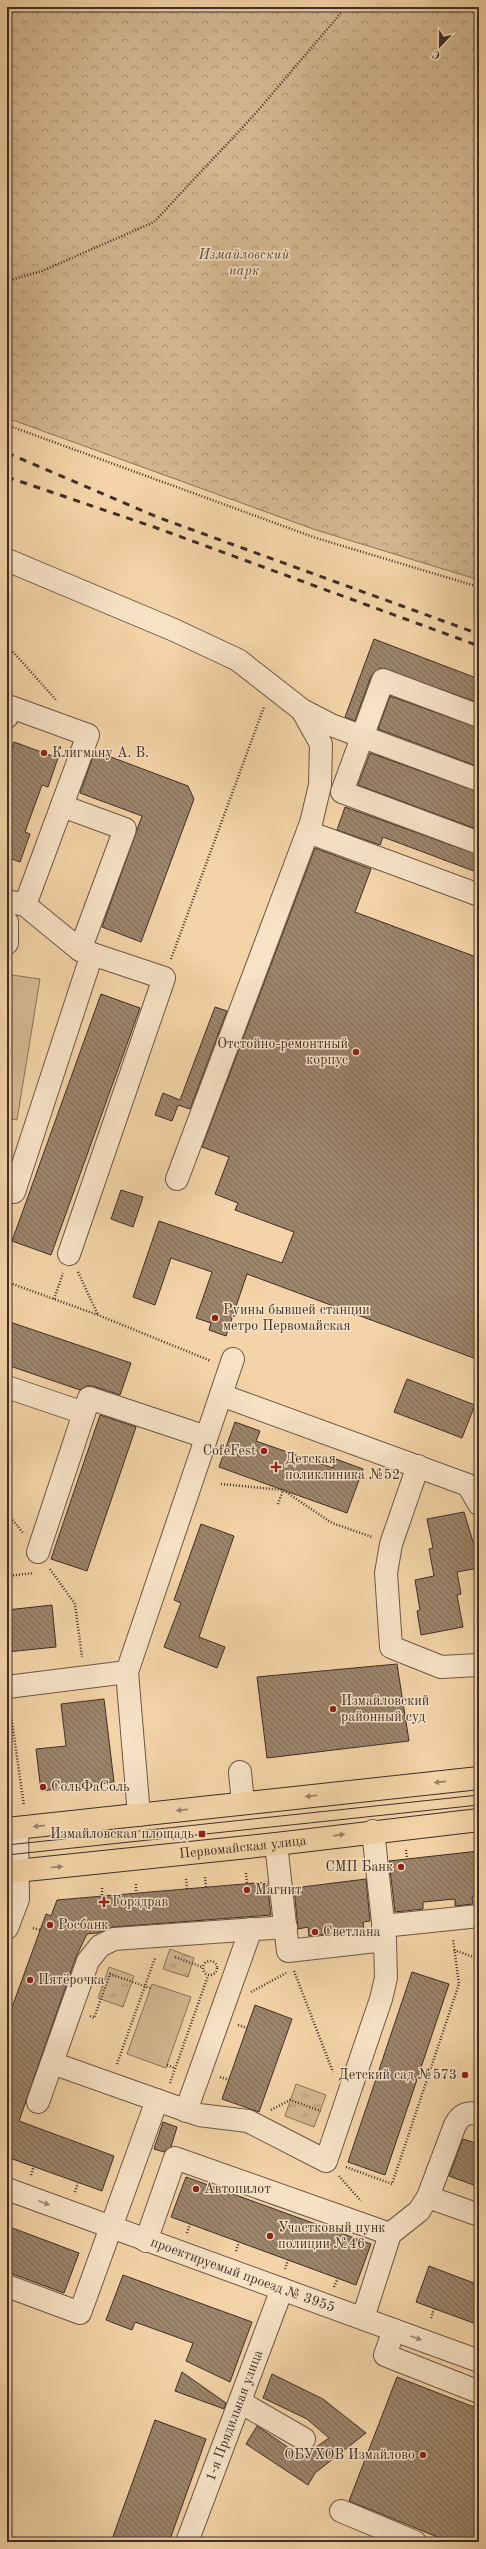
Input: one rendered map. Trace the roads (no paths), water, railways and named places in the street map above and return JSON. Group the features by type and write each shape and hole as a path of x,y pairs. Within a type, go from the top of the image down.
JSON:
{"main road":[{"path":"12,1829 479,1778"},
{"name":"Первомайская улица","path":"13,1871 276,1844 373,1831 479,1820"}],"street":[{"path":"7,560 174,630 238,660 273,685 302,710 331,725 479,780"},
{"path":"479,716 383,680 342,792 479,843"},
{"path":"7,717 11,707 88,735 62,806 16,903 86,952 164,978 69,1254"},
{"path":"177,1179 308,832 320,785 321,744 302,710"},
{"path":"7,1191 14,1192 86,952 125,829 62,806"},
{"path":"308,832 479,895"},
{"path":"7,922 7,943"},
{"path":"139,1814 127,1672 232,1364"},
{"path":"7,1387 84,1413"},
{"path":"221,1394 468,1485 479,1504"},
{"path":"38,1552 89,1398 206,1437"},
{"path":"418,1466 391,1544 386,1573 385,1641 441,1667 479,1663"},
{"path":"8,1696 85,1677 127,1672"},
{"path":"240,1772 243,1804"},
{"path":"7,1928 18,1899 13,1871 12,1829"},
{"path":"52,2062 199,2115 248,2121 326,2161 386,1978 384,1933 373,1831"},
{"path":"276,1844 288,1951 384,1933 451,1918 479,1916"},
{"path":"38,2102 88,1961 100,1946 114,1939 164,1945 251,1929 286,1927"},
{"path":"186,2111 251,1929"},
{"path":"7,2286 80,2313 160,2101"},
{"path":"363,2318 390,2234 418,2211 428,2197 454,2125 460,2116 468,2113 479,2114"},
{"path":"146,2241 175,2158 390,2234"},
{"name":"проектируемый проезд № 3955","path":"7,2189 146,2241 479,2360"},
{"path":"428,2197 479,2215"},
{"name":"1-я Прядильная улица","path":"187,2542 282,2289"},
{"path":"394,2330 385,2355 479,2392"},
{"path":"240,2402 304,2439"},
{"path":"341,2511 415,2542"}],"tram line":[{"path":"7,1845 479,1795"},
{"path":"7,1855 479,1805"}],"railway":[{"path":"7,453 157,517 479,634"},
{"path":"7,477 154,527 479,646"}],"place":[{"name":"Клигману А. В.","path":"44,753"},
{"name":"Отстойно-ремонтный корпус","path":"356,1052"},
{"name":"Руины бывшей станции метро Первомайская","path":"215,1318"},
{"name":"CofeFest","path":"264,1451"},
{"name":"Детская поликлиника №52","path":"276,1467"},
{"name":"Измайловский районный суд","path":"333,1709"},
{"name":"СольФаСоль","path":"43,1787"},
{"name":"Измайловская площадь","path":"202,1834"},
{"name":"СМП Банк","path":"401,1867"},
{"name":"Магнит","path":"247,1890"},
{"name":"Горздрав","path":"104,1902"},
{"name":"Росбанк","path":"50,1925"},
{"name":"Светлана","path":"315,1932"},
{"name":"Пятёрочка","path":"30,1980"},
{"name":"Детский сад №573","path":"465,2075"},
{"name":"Автопилот","path":"196,2189"},
{"name":"Участковый пунк полиции №46","path":"270,2236"},
{"name":"ОБУХОВ Измайлово","path":"423,2455"}],"park label":[{"name":"Измайловский парк","path":"244,264"}]}
